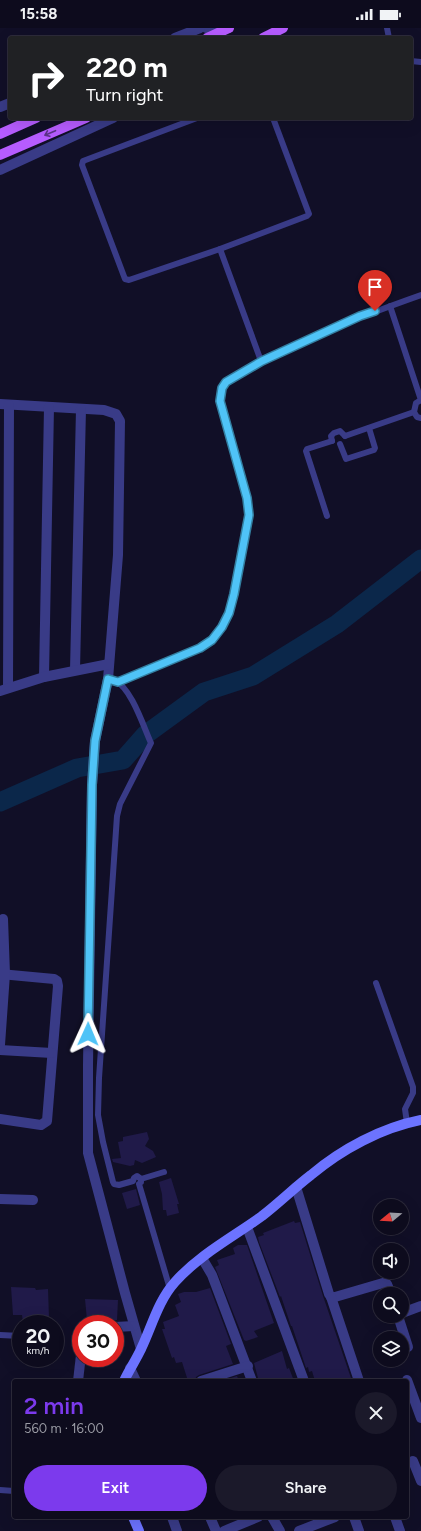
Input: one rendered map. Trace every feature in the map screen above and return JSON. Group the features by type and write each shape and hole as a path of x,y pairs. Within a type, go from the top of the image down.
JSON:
{"main road":[{"path":"267,36 283,28"},
{"path":"211,36 226,29"},
{"path":"0,134 32,120"},
{"path":"0,155 81,120"}],"street":[{"path":"180,36 200,28"},
{"path":"206,28 226,29"},
{"path":"0,170 109,120"},
{"path":"110,664 44,677 4,689 5,404 104,410 116,414 120,421 118,555 110,664 113,680 95,741 92,785 88,1152 141,1349"},
{"path":"44,677 49,407"},
{"path":"75,670 81,409"},
{"path":"0,1045 3,919"},
{"path":"0,1119 41,1125 47,1121 58,986 54,979 2,974"},
{"path":"0,1050 52,1053"},
{"path":"125,1379 141,1349 155,1314 170,1289 192,1265 228,1238 247,1227 336,1156 376,1134 407,1122 421,1120"},
{"path":"296,1187 328,1294 331,1297 358,1379"},
{"path":"0,1199 33,1200"},
{"path":"247,1227 303,1379"},
{"path":"202,1258 212,1275 248,1366 251,1379"},
{"path":"331,1297 383,1283 387,1284 388,1287"},
{"path":"409,1310 421,1306"},
{"path":"124,1327 134,1326"},
{"path":"207,1379 248,1366"},
{"path":"78,1379 80,1367"},
{"path":"130,1368 135,1379"},
{"path":"409,1385 421,1418"},
{"path":"414,1461 421,1481"},
{"path":"134,1519 139,1531"},
{"path":"173,1519 177,1531"},
{"path":"211,1519 216,1531"},
{"path":"224,1531 251,1519"},
{"path":"273,1519 280,1531"},
{"path":"299,1531 320,1527 332,1519"},
{"path":"355,1519 359,1531"},
{"path":"396,1519 400,1531"}],"lane":[{"path":"192,120 83,161 82,165 125,279 127,280 220,249 308,216 309,214 273,120"},
{"path":"220,249 262,361"},
{"path":"113,680 200,648 212,640 222,627 229,613 249,515 247,498 220,401 222,388 226,382 262,361 360,316 421,295"},
{"path":"390,306 421,400 416,404 414,412"},
{"path":"414,412 421,418"},
{"path":"345,436 414,412"},
{"path":"340,444 346,459 374,450 375,448 369,428"},
{"path":"332,441 332,436 337,432 340,432 345,436"},
{"path":"332,441 335,445 340,444 344,442 345,436"},
{"path":"327,516 306,451 307,449 332,441"},
{"path":"113,680 124,687 130,698 150,741 150,748 120,804 116,816 98,1114 113,1182 116,1185 133,1181 135,1184 164,1172"},
{"path":"376,983 413,1087 413,1093 405,1109 407,1122"},
{"path":"140,1182 170,1289"},
{"path":"0,1335 12,1336"},
{"path":"0,1490 12,1491"}],"building":[{"path":"147,1132 149,1139 145,1146 153,1151 156,1157 142,1163 135,1160 134,1165 130,1166 113,1162 112,1159 121,1158 118,1142 123,1141 123,1137"},
{"path":"171,1178 179,1204 177,1204 179,1213 167,1216 166,1210 163,1210 162,1194 159,1182"},
{"path":"136,1189 140,1205 127,1209 122,1193"},
{"path":"294,1221 295,1223 300,1222 351,1379 314,1379 312,1371 309,1372 308,1367 306,1368 281,1296 280,1297 259,1242 258,1237 264,1235 263,1233"},
{"path":"238,1245 247,1245 274,1323 254,1331 258,1337 246,1341 244,1340 215,1267 219,1265 217,1260 235,1254 233,1248"},
{"path":"11,1287 35,1288 36,1290 48,1289 49,1315 13,1315"},
{"path":"210,1288 231,1344 226,1346 233,1364 199,1375 196,1379 187,1379 182,1362 176,1363 174,1357 172,1358 162,1329 165,1329 163,1322 179,1316 175,1305 181,1302 178,1294 184,1292 196,1292"},
{"path":"85,1299 118,1300 117,1315 87,1315"},
{"path":"282,1351 287,1369 289,1368 293,1379 258,1378 254,1363"},
{"path":"237,1376 238,1379 228,1379"}],"waterway":[{"path":"0,802 77,768 123,760 145,735 204,692 253,676 337,624 421,559"}],"route":[{"path":"88,1034 92,785 95,741 108,679 118,682 200,648 212,640 222,627 229,613 234,594 249,515 247,498 220,401 222,388 226,382 262,361 360,316 375,311"}]}
